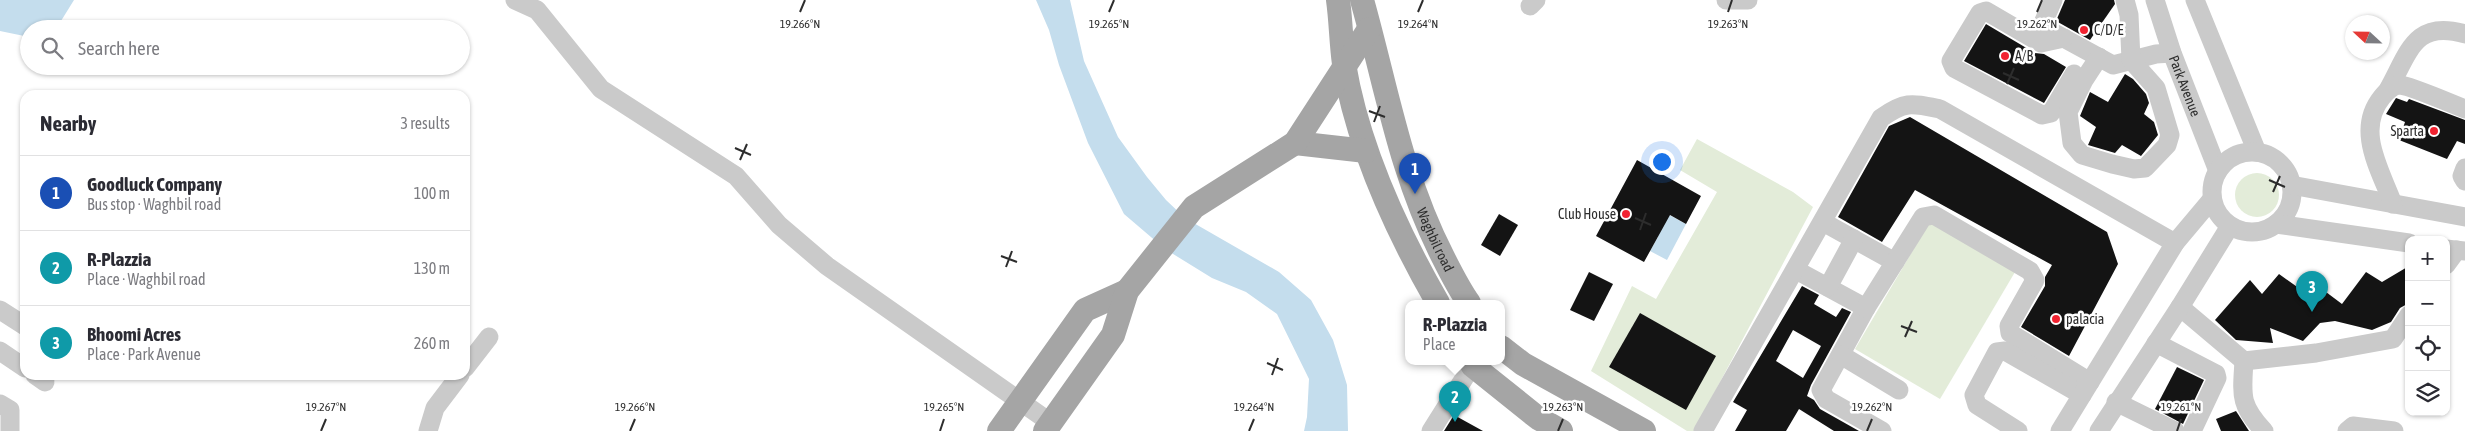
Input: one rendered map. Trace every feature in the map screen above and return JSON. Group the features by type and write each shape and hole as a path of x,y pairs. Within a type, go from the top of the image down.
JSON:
{"main road":[{"name":"Waghbil road","path":"1338,0 1344,64 1369,158 1421,273 1436,300"},
{"name":"Waghbil road","path":"1364,2 1386,101 1414,194 1430,231 1467,300"},
{"path":"1048,427 1113,335 1127,292 1194,207 1295,143 1344,64 1369,29"},
{"path":"1295,143 1369,158 1403,155"},
{"path":"998,431 1085,310 1127,292"},
{"path":"1505,350 1523,364 1644,431"},
{"path":"1474,365 1538,418 1561,431"}],"street":[{"path":"515,0 538,10 602,89 736,176 779,224 827,266 1020,402 1048,427"},
{"path":"1726,0 1748,0"},
{"path":"2054,0 2043,23 2047,29 2113,65 2172,53"},
{"path":"2093,54 2084,80 2068,112 2072,143 2082,155 2134,169 2145,168 2167,145 2170,135 2156,88 2131,60 2129,15 2125,0"},
{"name":"Park Avenue","path":"2155,0 2172,53 2218,171"},
{"path":"2195,0 2258,152"},
{"path":"2064,38 2041,43 1986,11 1980,13 1951,61 1954,68 2042,115 2051,113 2093,54"},
{"path":"2393,204 2369,138 2370,117 2376,104 2390,88 2416,39 2430,31 2452,30 2465,34"},
{"path":"2390,88 2401,85 2465,109"},
{"path":"1703,431 1881,118 1899,105 1916,104 1940,109 2175,243"},
{"path":"2258,152 2266,154 2280,163 2291,185 2290,202 2282,218 2276,224 2258,232 2238,230 2230,226 2216,210 2212,199 2213,184 2218,171 2224,163 2240,154 2258,152"},
{"path":"2465,168 2462,176 2465,181"},
{"path":"2291,185 2465,218"},
{"path":"2060,431 2175,243 2212,199"},
{"path":"1882,431 1826,398 1822,390 1866,308 1923,217 1934,215 2030,271 2035,280 2010,326 2010,333 2082,396 2100,429"},
{"path":"1823,222 1895,262"},
{"path":"2276,224 2405,243"},
{"path":"2100,429 2180,307 2230,226"},
{"path":"1828,287 1854,239"},
{"path":"1796,270 1866,308"},
{"path":"2180,307 2244,361 2316,352 2393,339 2405,321"},
{"path":"0,310 20,323"},
{"path":"470,361 489,336"},
{"path":"2156,343 2216,374 2217,378 2192,431"},
{"path":"0,351 20,365"},
{"path":"2018,431 1976,405 1974,400 1974,395 1997,352 2005,351 2082,396"},
{"path":"1840,355 1899,390"},
{"path":"2244,361 2242,398 2252,419 2264,431"},
{"path":"1431,431 1471,365"},
{"path":"428,431 435,408 456,380"},
{"path":"2116,402 2175,431"},
{"path":"0,404 10,410 10,431"},
{"path":"2347,431 2353,426 2394,431"}],"green space":[{"path":"1697,139 1793,192 1813,207 1694,431 1687,431 1591,371 1632,286 1656,299 1717,192 1680,170"},
{"path":"2257,173 2269,177 2275,183 2279,195 2275,207 2269,213 2257,217 2245,213 2239,207 2235,195 2239,183 2245,177"},
{"path":"1930,221 2015,272 1940,399 1855,349"}],"water":[{"path":"0,0 74,0 62,20 20,20 20,35 0,31"},
{"path":"1036,0 1070,0 1084,61 1118,137 1166,200 1185,218 1279,272 1311,300 1333,340 1347,385 1348,431 1304,431 1307,417 1309,379 1277,314 1246,292 1212,278 1165,249 1124,214 1088,143 1059,65 1049,30"},
{"path":"1649,204 1686,224 1667,260 1650,251 1658,237"}],"building":[{"name":"C/D/E","path":"2065,0 2114,0 2115,4 2090,40 2056,21"},
{"name":"A/B","path":"1986,24 2035,53 2044,54 2066,67 2044,103 1964,61"},
{"path":"2125,74 2133,79 2146,94 2149,103 2144,114 2154,122 2158,135 2141,156 2122,145 2115,153 2088,145 2096,127 2080,116 2090,92 2108,102"},
{"name":"Sparta","path":"2396,98 2407,102 2409,99 2465,120 2465,144 2457,141 2447,159 2399,140 2405,122 2386,114"},
{"path":"1910,117 2107,232 2118,264 2069,356 2021,327 2045,286 2045,277 2052,265 1915,190 1882,242 1838,217 1889,126"},
{"name":"Club House","path":"1637,160 1701,196 1686,224 1670,215 1644,262 1596,236"},
{"path":"1499,214 1518,225 1500,256 1481,245"},
{"path":"2405,268 2405,305 2400,308 2391,322 2372,330 2335,321 2320,323 2303,341 2270,328 2273,343 2236,340 2215,320 2250,280 2262,294 2279,274 2317,301 2326,292 2342,304 2366,272 2382,282"},
{"path":"1589,272 1613,284 1594,321 1570,310"},
{"path":"1802,286 1819,295 1814,304 1836,317 1842,308 1851,312 1811,385 1807,396 1814,400 1820,409 1859,431 1834,431 1799,409 1786,431 1735,431 1747,410 1733,402","holes":["1793,330 1821,346 1803,378 1776,361"]},
{"path":"1640,313 1716,356 1686,410 1609,367"},
{"path":"2177,367 2204,380 2183,424 2155,409"},
{"path":"2236,411 2249,431 2221,431 2216,419"},
{"path":"1454,415 1483,431 1444,431"}],"place":[{"name":"C/D/E","path":"2084,30"},
{"name":"A/B","path":"2005,56"},
{"name":"Sparta","path":"2434,131"},
{"name":"Goodluck Company","path":"1415,194"},
{"name":"Club House","path":"1626,214"},
{"name":"Bhoomi Acres","path":"2312,312"},
{"name":"palacia","path":"2056,319"},
{"name":"R-Plazzia","path":"1455,422"}]}
